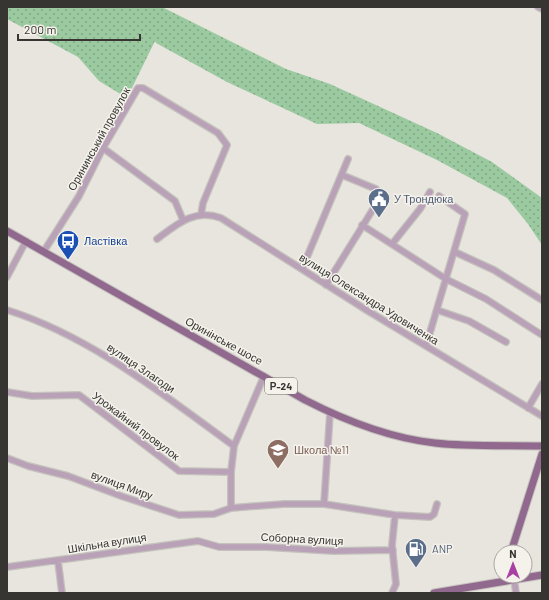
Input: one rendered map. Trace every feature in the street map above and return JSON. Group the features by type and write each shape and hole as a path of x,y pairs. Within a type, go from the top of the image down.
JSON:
{"main road":[{"name":"Р-24","path":"7,231 44,251"},
{"name":"Оринінське шосе","path":"44,251 330,413 389,435 435,443 542,446"},
{"path":"514,544 542,454"},
{"path":"434,593 493,581"}],"street":[{"path":"538,7 542,9"},
{"name":"Орининський провулок","path":"44,251 79,196 103,148 138,88 143,88 218,133 227,145 203,203 201,215"},
{"path":"103,148 171,197 178,204 183,220"},
{"path":"302,269 348,159"},
{"path":"326,285 375,206 378,191 342,175"},
{"path":"392,244 420,209 430,192"},
{"path":"426,346 465,214 450,202 439,196"},
{"name":"вулиця Олександра Удовиченка","path":"157,239 183,220 201,215 214,215 221,218 326,285 542,416"},
{"path":"362,225 446,279 486,299 542,334"},
{"path":"7,277 26,242"},
{"path":"454,252 494,270 542,300"},
{"name":"вулиця Злагоди","path":"7,310 43,324 115,361 234,446"},
{"path":"437,310 469,321 506,342"},
{"path":"264,376 234,446 231,472 231,508 284,504 324,504 395,515 431,516 437,504"},
{"path":"528,408 542,384"},
{"name":"Урожайний провулок","path":"7,392 32,396 79,395 179,471 231,472"},
{"path":"324,504 330,413"},
{"name":"вулиця Миру","path":"7,458 28,466 68,476 174,514 188,516 214,514 231,508"},
{"path":"392,593 396,584 393,550 395,515"},
{"name":"Шкільна вулиця","path":"7,567 58,561 181,542 201,541 210,544"},
{"name":"Соборна вулиця","path":"210,544 219,547 266,547 334,551 393,550"},
{"path":"58,561 62,593"}],"green space":[{"path":"7,7 162,7 286,69 330,84 437,133 492,162 542,198 542,245 528,224 507,198 437,160 359,123 317,124 227,82 156,43 155,41 127,98 99,81 78,57 7,19"}],"place":[{"name":"У Трондюка","path":"379,218"},
{"name":"Ластівка","path":"68,260"},
{"name":"Школа №11","path":"278,470"},
{"name":"ANP","path":"416,568"}]}
